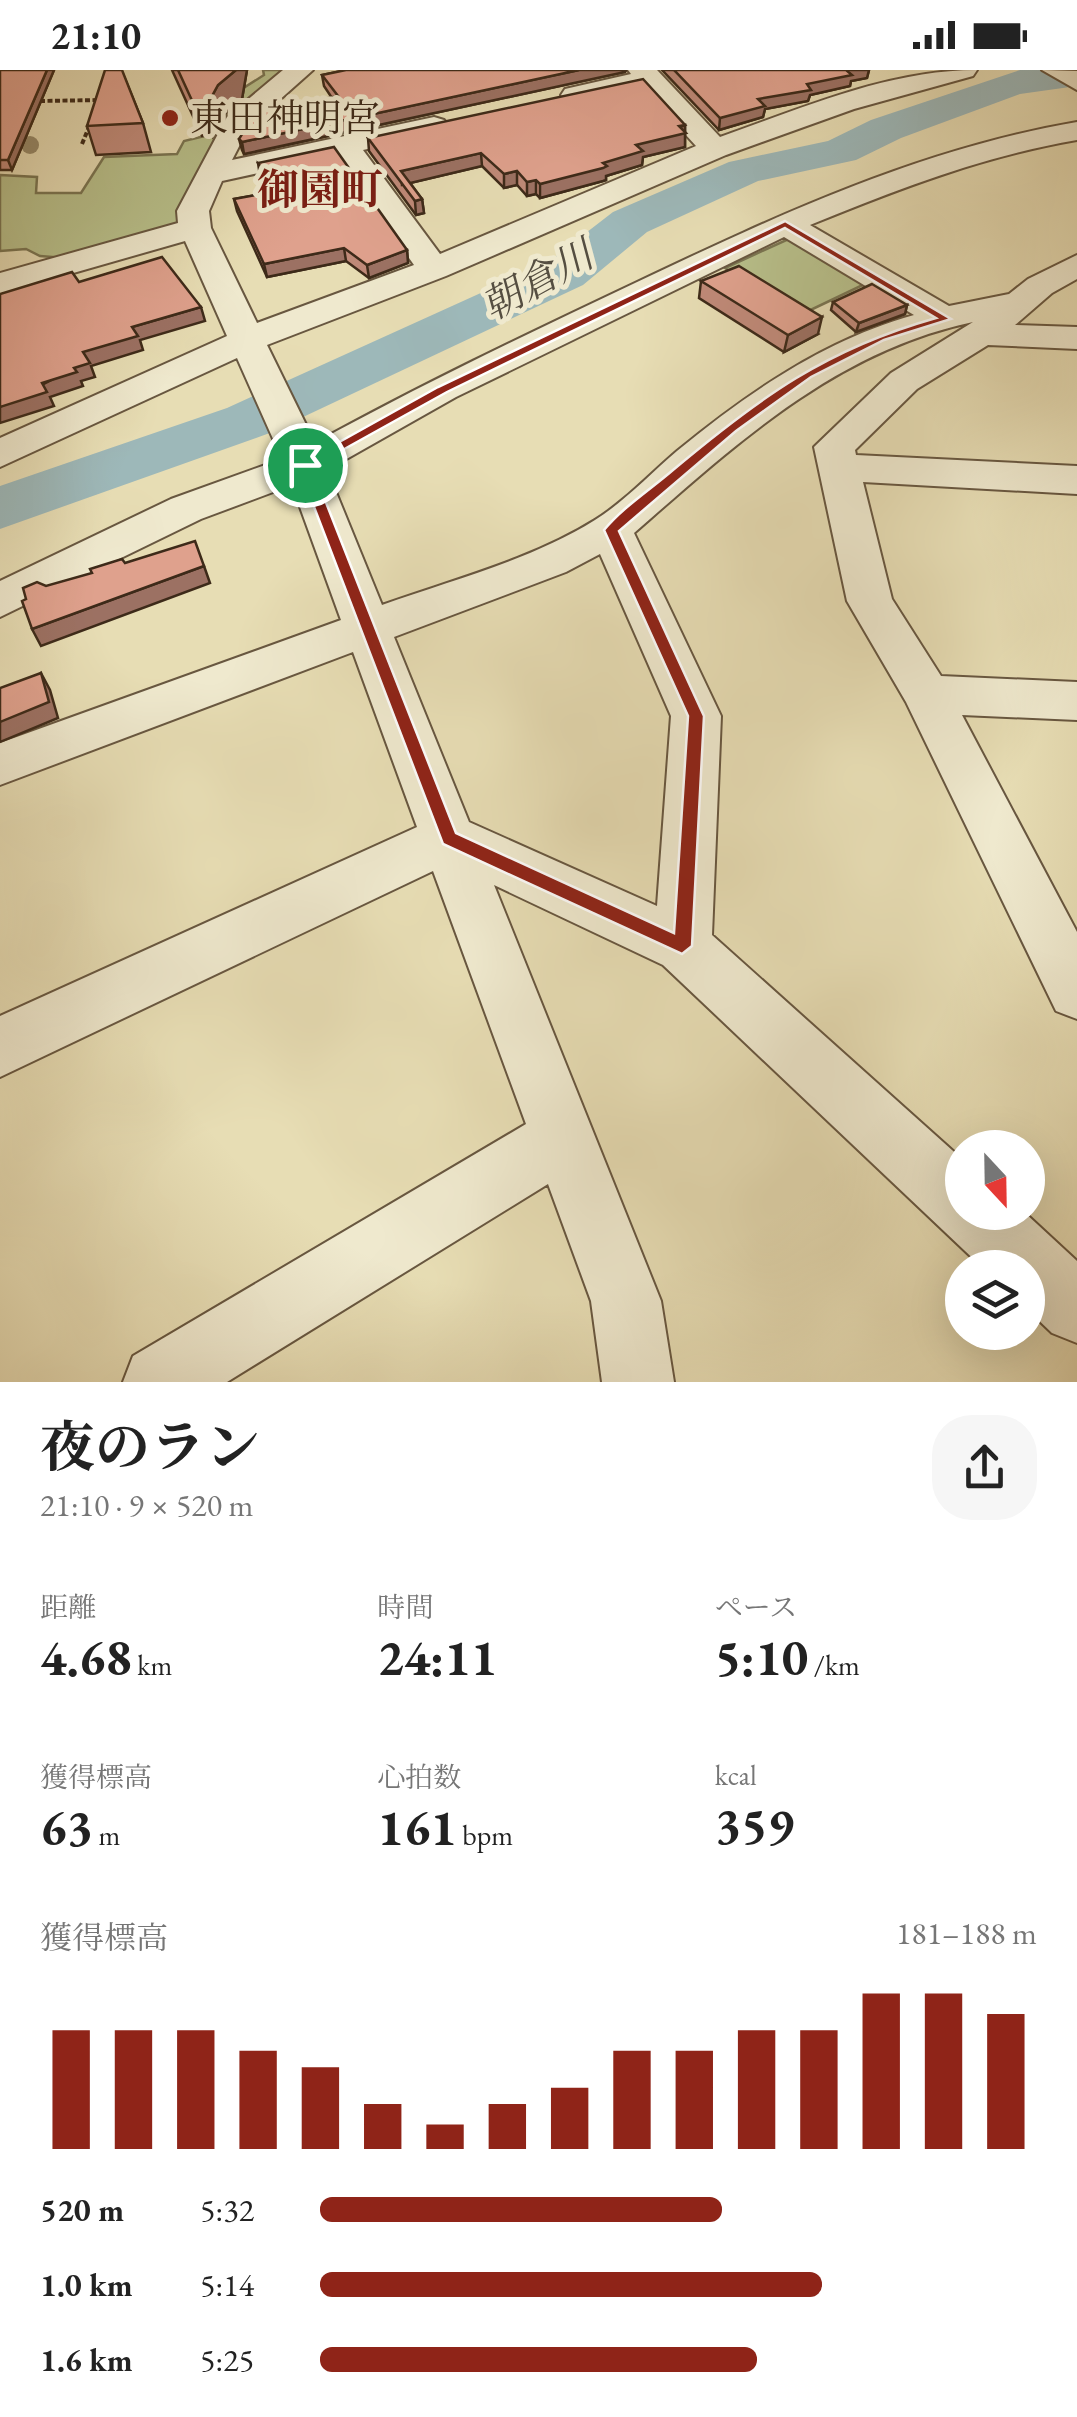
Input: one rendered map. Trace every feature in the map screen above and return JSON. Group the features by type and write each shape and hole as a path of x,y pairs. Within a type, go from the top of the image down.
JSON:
{"street":[{"path":"0,454 715,149 844,103 963,70"},
{"path":"1056,70 1077,82"},
{"path":"554,100 646,74 715,149"},
{"path":"303,75 236,123 193,211 195,228 301,456 368,626 626,1301 638,1382"},
{"path":"210,174 459,121"},
{"path":"0,600 785,224 894,179 1014,142 1077,131"},
{"path":"345,146 434,269"},
{"path":"785,224 963,326 1077,338"},
{"path":"0,284 195,228"},
{"path":"0,764 550,560 611,530 731,428 807,374 880,338 963,326 1022,302 1077,264"},
{"path":"963,326 834,447 870,601 927,694 1077,991"},
{"path":"839,467 1077,480"},
{"path":"611,530 696,716 682,946"},
{"path":"927,694 1077,701"},
{"path":"0,1047 449,838 682,946 945,1187"},
{"path":"159,1382 564,1138"},
{"path":"992,1230 1077,1308"}],"path":[{"path":"40,101 101,100 82,144"}],"green space":[{"path":"263,70 282,70 227,126 178,225 65,258 40,256 26,249 0,251 0,175 37,177 36,193 81,193 104,157 177,154 184,141 209,135 220,103 264,75"},
{"path":"793,237 867,283 798,316 725,268"}],"building":[{"path":"0,70 47,70 8,160 0,160"},
{"path":"105,70 122,70 143,123 87,126"},
{"path":"178,70 236,70 218,85 206,107 195,107"},
{"path":"346,70 579,70 242,142 239,139 255,113 338,96 322,75"},
{"path":"674,70 846,70 852,75 807,84 811,90 758,99 765,106 720,118"},
{"path":"643,79 685,125 679,126 686,133 636,145 643,151 603,163 607,166 603,168 540,184 536,180 527,182 517,171 504,174 481,153 401,171 422,199 415,201 368,138"},
{"path":"334,147 407,250 367,265 344,248 264,264 234,199 278,191 258,163"},
{"path":"162,257 201,307 132,327 138,336 83,352 90,363 74,368 77,372 42,383 47,392 0,407 0,294 72,272 79,282"},
{"path":"739,266 822,317 788,335 701,281"},
{"path":"872,284 907,305 859,323 833,302"},
{"path":"195,541 204,566 32,629 22,601 26,599 23,588 37,582 46,586 92,573 90,569 122,559 125,563"},
{"path":"41,673 49,702 0,722 0,688"}],"waterway":[{"name":"朝倉川","path":"0,508 247,421 565,274 630,222 745,171 841,151 886,129 1012,83 1077,74"}],"place":[{"name":"東田神明宮","path":"170,118"}],"district":[{"name":"御園町","path":"320,189"}],"route":[{"path":"785,224 946,319 880,338 807,374 731,428 611,530 696,716 682,946 449,838 305,465 442,389 785,224"}]}
